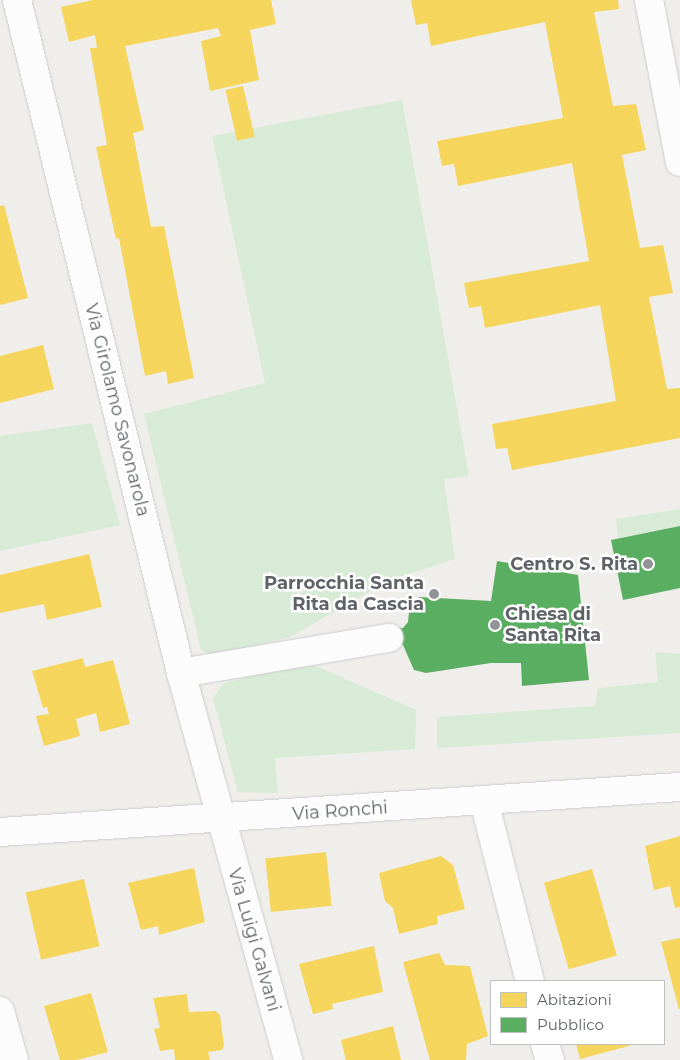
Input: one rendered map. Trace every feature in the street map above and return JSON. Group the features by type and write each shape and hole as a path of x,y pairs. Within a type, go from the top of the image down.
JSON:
{"street":[{"name":"Via Girolamo Savonarola","path":"17,0 181,673 220,820"},
{"path":"649,0 680,162"},
{"path":"181,673 390,638"},
{"name":"Via Ronchi","path":"0,832 220,820 680,787"},
{"path":"484,801 530,980"},
{"name":"Via Luigi Galvani","path":"220,820 288,1060"},
{"path":"0,1011 14,1060"},
{"path":"545,1045 550,1060"}],"green space":[{"path":"402,100 469,476 444,479 455,559 390,580 290,637 211,656 201,650 144,414 265,383 212,136"},
{"path":"92,423 120,525 0,551 0,436"},
{"path":"680,509 680,526 618,538 616,519"},
{"path":"655,652 680,654 680,733 437,748 437,717 595,706 598,688 658,682"},
{"path":"296,664 316,666 416,710 415,749 275,758 278,793 238,792 213,698 223,684"}],"building: Abitazioni":[{"path":"93,0 271,0 276,24 250,30 259,80 210,91 201,41 221,36 218,28 125,46 144,130 133,133 151,227 164,226 194,378 168,384 166,371 145,376 119,238 116,239 96,147 107,145 90,48 97,48 95,35 69,42 61,7"},
{"path":"411,0 618,0 619,9 594,12 613,106 636,104 646,150 622,155 640,248 663,245 673,293 649,297 667,389 680,388 680,438 512,470 507,448 496,449 492,424 616,401 600,305 485,328 481,306 469,308 464,283 589,261 572,163 458,186 454,164 442,166 437,141 563,118 545,22 431,46 427,23 416,25"},
{"path":"243,86 255,137 237,141 225,90"},
{"path":"4,205 28,298 0,305 0,206"},
{"path":"43,345 54,389 0,403 0,356"},
{"path":"89,554 102,607 47,620 44,604 0,613 0,575"},
{"path":"83,658 85,667 113,660 130,724 100,732 96,713 76,719 80,736 44,746 36,716 49,714 47,707 43,708 32,671"},
{"path":"680,836 680,907 675,908 670,886 654,890 645,846"},
{"path":"326,852 332,906 271,912 265,858"},
{"path":"441,856 453,865 465,909 437,916 438,924 399,934 393,908 385,901 379,873"},
{"path":"194,868 205,922 159,935 158,926 141,930 128,883"},
{"path":"592,869 617,956 569,969 544,883"},
{"path":"84,879 100,946 41,960 26,892"},
{"path":"680,938 680,1009 679,1009 661,942"},
{"path":"374,946 383,992 332,1004 333,1009 313,1014 299,964"},
{"path":"439,953 445,965 470,966 488,1036 467,1044 466,1060 430,1060 403,962"},
{"path":"91,993 108,1052 77,1060 60,1060 44,1006"},
{"path":"187,994 189,1012 216,1011 220,1015 224,1046 222,1050 208,1052 210,1060 175,1060 174,1049 160,1051 154,1029 160,1028 153,998"},
{"path":"393,1026 401,1060 346,1060 341,1040"},
{"path":"576,1045 632,1045 580,1059"}],"building: Pubblico":[{"name":"Centro S. Rita","path":"680,526 680,588 623,600 611,540"},
{"name":"Chiesa di Santa Rita","path":"497,561 578,575 589,680 522,686 521,663 491,663 426,673 414,670 403,645 390,645 389,629 403,628 408,622 410,602 419,597 491,601"}],"place":[{"name":"Centro S. Rita","path":"648,564"},
{"name":"Parrocchia Santa Rita da Cascia","path":"434,594"},
{"name":"Chiesa di Santa Rita","path":"495,625"}]}
